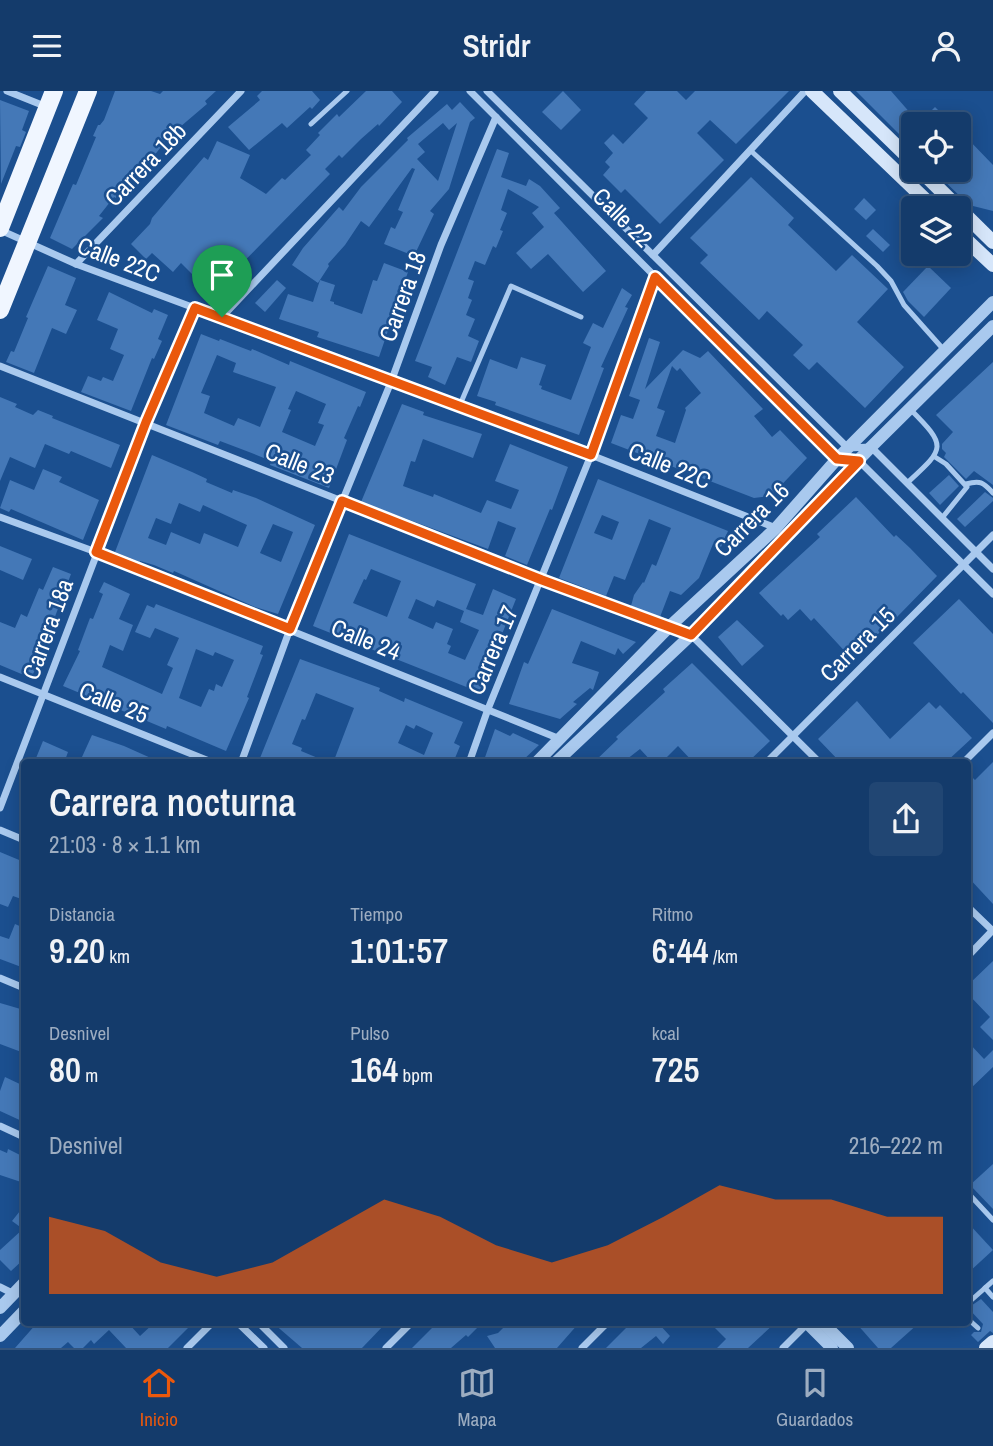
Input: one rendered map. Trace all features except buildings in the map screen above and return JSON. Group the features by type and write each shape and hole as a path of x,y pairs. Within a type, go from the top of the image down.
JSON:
{"main road":[{"path":"0,310 88,91"},
{"path":"812,91 921,196"},
{"path":"840,91 901,150"},
{"path":"0,229 51,99"},
{"path":"932,182 993,242"},
{"path":"971,244 993,265"},
{"path":"986,1348 993,1342"}],"street":[{"path":"7,91 51,99"},
{"name":"Carrera 18b","path":"76,264 241,91"},
{"path":"222,317 435,91"},
{"name":"Calle 22","path":"470,91 837,459"},
{"name":"Calle 22","path":"487,91 848,448"},
{"path":"653,255 805,91"},
{"name":"Carrera 18","path":"242,759 290,629 391,382 440,245 496,117"},
{"name":"Calle 22C","path":"0,229 76,264 591,455 776,528"},
{"name":"Carrera 17","path":"470,759 591,455 655,277"},
{"name":"Carrera 16","path":"540,759 669,627 776,528 837,459 993,302"},
{"name":"Carrera 18a","path":"0,808 146,422 195,308"},
{"name":"Carrera 16","path":"559,759 691,635 871,447 993,327"},
{"name":"Calle 23","path":"0,366 542,580 691,635 816,759"},
{"path":"848,448 871,447 993,569"},
{"path":"837,459 859,461 993,594"},
{"name":"Calle 24","path":"0,517 96,552 560,739"},
{"name":"Carrera 15","path":"770,759 993,535"},
{"name":"Calle 25","path":"0,677 204,759"},
{"path":"967,759 993,733"},
{"path":"0,830 21,839"},
{"path":"971,910 993,930 971,953"},
{"path":"0,978 21,987"},
{"path":"0,1126 21,1136"},
{"path":"0,1308 21,1286"},
{"path":"0,1287 14,1294"},
{"path":"0,1336 21,1314"},
{"path":"187,1348 209,1326"},
{"path":"241,1326 264,1348"},
{"path":"262,1326 284,1348"},
{"path":"386,1348 408,1326"},
{"path":"582,1348 604,1326"},
{"path":"783,1348 805,1326"},
{"path":"811,1326 832,1348"},
{"path":"826,1326 848,1348"}],"lane":[{"path":"311,124 346,91"},
{"path":"750,150 877,266 891,281 904,305 944,350"},
{"path":"460,407 511,286 581,317"},
{"path":"907,483 935,457 938,446 934,435 909,409"},
{"path":"935,457 966,484 966,490 942,518"},
{"path":"966,484 983,482 993,493"},
{"path":"971,1196 993,1220"},
{"path":"971,1300 993,1281"},
{"path":"985,1287 993,1297"},
{"path":"971,1322 978,1328"}],"route":[{"path":"655,277 837,459 859,461 691,635 342,501 290,629 96,552 146,422 195,308 222,317 591,455 655,277"}]}
